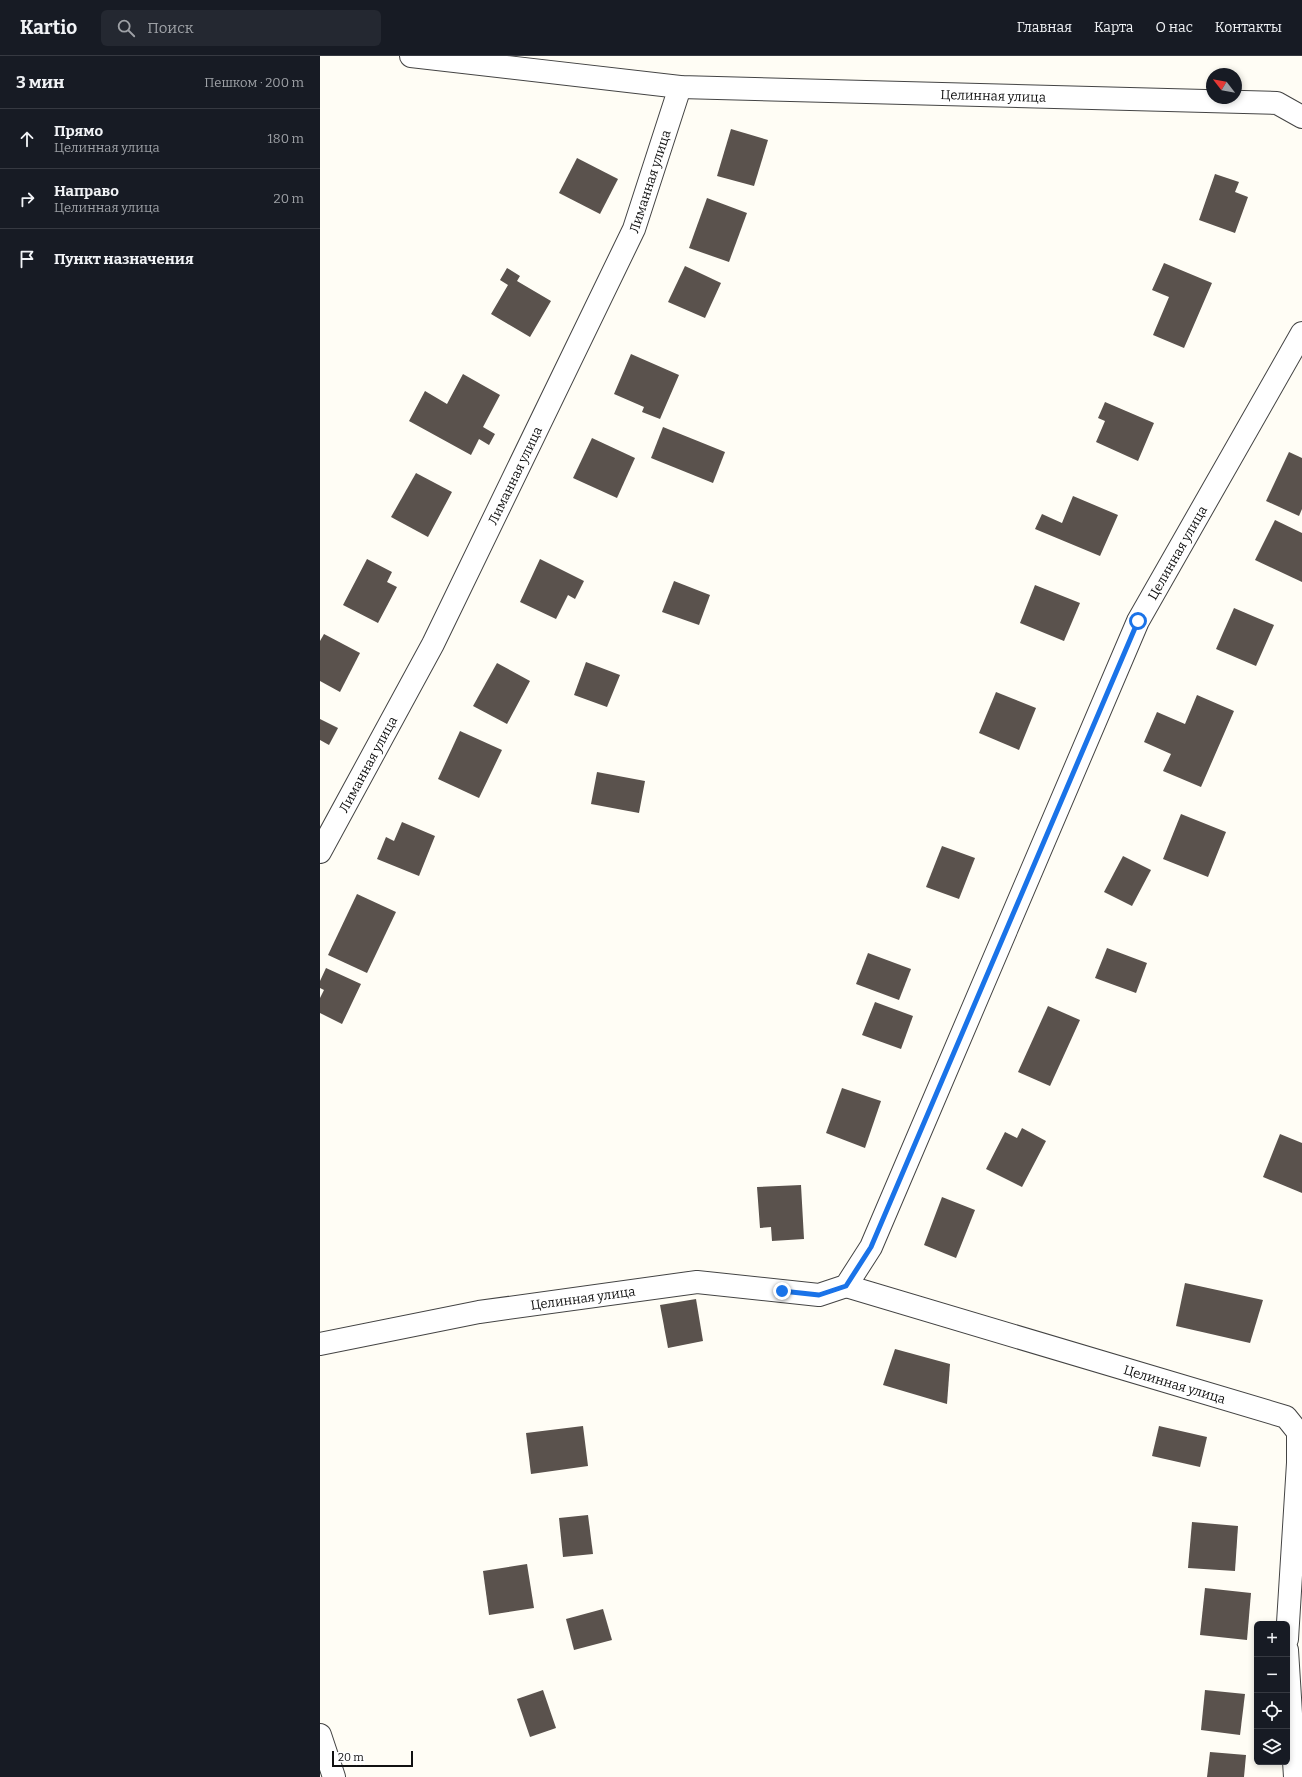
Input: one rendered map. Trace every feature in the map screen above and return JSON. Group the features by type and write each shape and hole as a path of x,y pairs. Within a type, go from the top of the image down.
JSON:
{"street":[{"name":"Целинная улица","path":"411,56 680,87 1277,103 1302,117"},
{"name":"Лиманная улица","path":"320,852 433,644 634,229 680,87"},
{"name":"Целинная улица","path":"846,1286 871,1247 1138,621 1302,332"},
{"name":"Целинная улица","path":"320,1344 479,1312 697,1282 819,1295 846,1286 1286,1417 1298,1432 1298,1463 1288,1621"},
{"path":"1287,1657 1295,1777"},
{"path":"320,1735 334,1777"}],"building":[{"path":"731,129 768,140 754,186 717,176"},
{"path":"577,158 618,179 600,214 559,193"},
{"path":"1215,174 1239,182 1235,192 1248,197 1235,233 1199,220"},
{"path":"707,198 747,213 729,262 689,248"},
{"path":"1164,263 1212,283 1184,348 1153,335 1169,297 1152,290"},
{"path":"685,266 721,283 705,318 668,302"},
{"path":"507,268 520,276 517,281 551,301 530,337 491,314 508,285 500,280"},
{"path":"631,354 679,375 660,419 642,412 644,407 614,394"},
{"path":"463,374 500,395 483,427 495,434 489,445 479,439 471,455 409,421 425,391 447,404"},
{"path":"1105,402 1154,423 1138,461 1096,442 1105,421 1098,418"},
{"path":"663,427 725,452 713,483 651,458"},
{"path":"592,438 635,458 617,498 573,478"},
{"path":"1289,452 1302,458 1302,509 1299,516 1266,501"},
{"path":"416,473 452,492 428,537 391,517"},
{"path":"1073,496 1118,515 1100,556 1035,529 1042,514 1062,523"},
{"path":"1275,520 1302,533 1302,582 1255,560"},
{"path":"367,559 392,572 387,582 397,587 378,623 343,605"},
{"path":"540,559 584,581 575,599 568,595 556,619 520,602"},
{"path":"674,581 710,595 699,625 662,612"},
{"path":"1035,585 1080,603 1064,641 1020,623"},
{"path":"1234,608 1274,625 1256,666 1216,649"},
{"path":"324,634 360,653 340,692 320,681 320,641"},
{"path":"586,662 620,675 607,707 574,695"},
{"path":"497,663 530,681 507,724 473,706"},
{"path":"996,692 1036,708 1019,750 979,733"},
{"path":"1197,695 1234,711 1201,787 1163,771 1171,754 1144,742 1157,712 1185,724"},
{"path":"320,719 338,728 329,745 320,740"},
{"path":"460,731 502,750 479,798 438,779"},
{"path":"597,772 645,781 639,813 591,804"},
{"path":"1181,814 1226,832 1208,877 1163,859"},
{"path":"402,822 435,836 419,876 377,859 386,837 394,841"},
{"path":"942,846 975,858 959,899 926,887"},
{"path":"1123,856 1151,870 1132,906 1104,892"},
{"path":"357,894 396,912 367,973 328,955"},
{"path":"1107,948 1147,963 1136,993 1095,978"},
{"path":"868,953 911,969 899,1000 856,984"},
{"path":"326,968 361,984 342,1024 320,1013 320,998 324,990 320,988 320,981"},
{"path":"875,1002 913,1016 901,1049 862,1035"},
{"path":"1048,1006 1080,1020 1050,1086 1018,1072"},
{"path":"842,1088 881,1101 865,1148 826,1133"},
{"path":"1022,1128 1046,1141 1022,1187 986,1169 1005,1132 1017,1138"},
{"path":"1280,1134 1302,1143 1302,1193 1263,1177"},
{"path":"801,1185 804,1239 772,1241 771,1227 760,1228 757,1187"},
{"path":"942,1197 975,1210 956,1258 924,1245"},
{"path":"1185,1283 1263,1300 1250,1343 1176,1326"},
{"path":"696,1299 703,1341 668,1348 660,1305"},
{"path":"895,1349 950,1364 947,1404 883,1385"},
{"path":"583,1426 588,1466 531,1474 526,1433"},
{"path":"1159,1426 1207,1437 1200,1467 1152,1456"},
{"path":"588,1515 593,1554 563,1557 559,1518"},
{"path":"1192,1522 1238,1526 1235,1571 1188,1568"},
{"path":"527,1564 534,1608 489,1615 483,1571"},
{"path":"1205,1588 1251,1593 1247,1640 1200,1635"},
{"path":"603,1609 612,1640 574,1650 566,1619"},
{"path":"543,1690 556,1728 530,1737 517,1699"},
{"path":"1205,1690 1245,1694 1240,1735 1201,1730"},
{"path":"1210,1752 1246,1755 1244,1777 1207,1777"}],"route":[{"path":"782,1291 819,1295 846,1286 871,1247 1138,621"}]}
